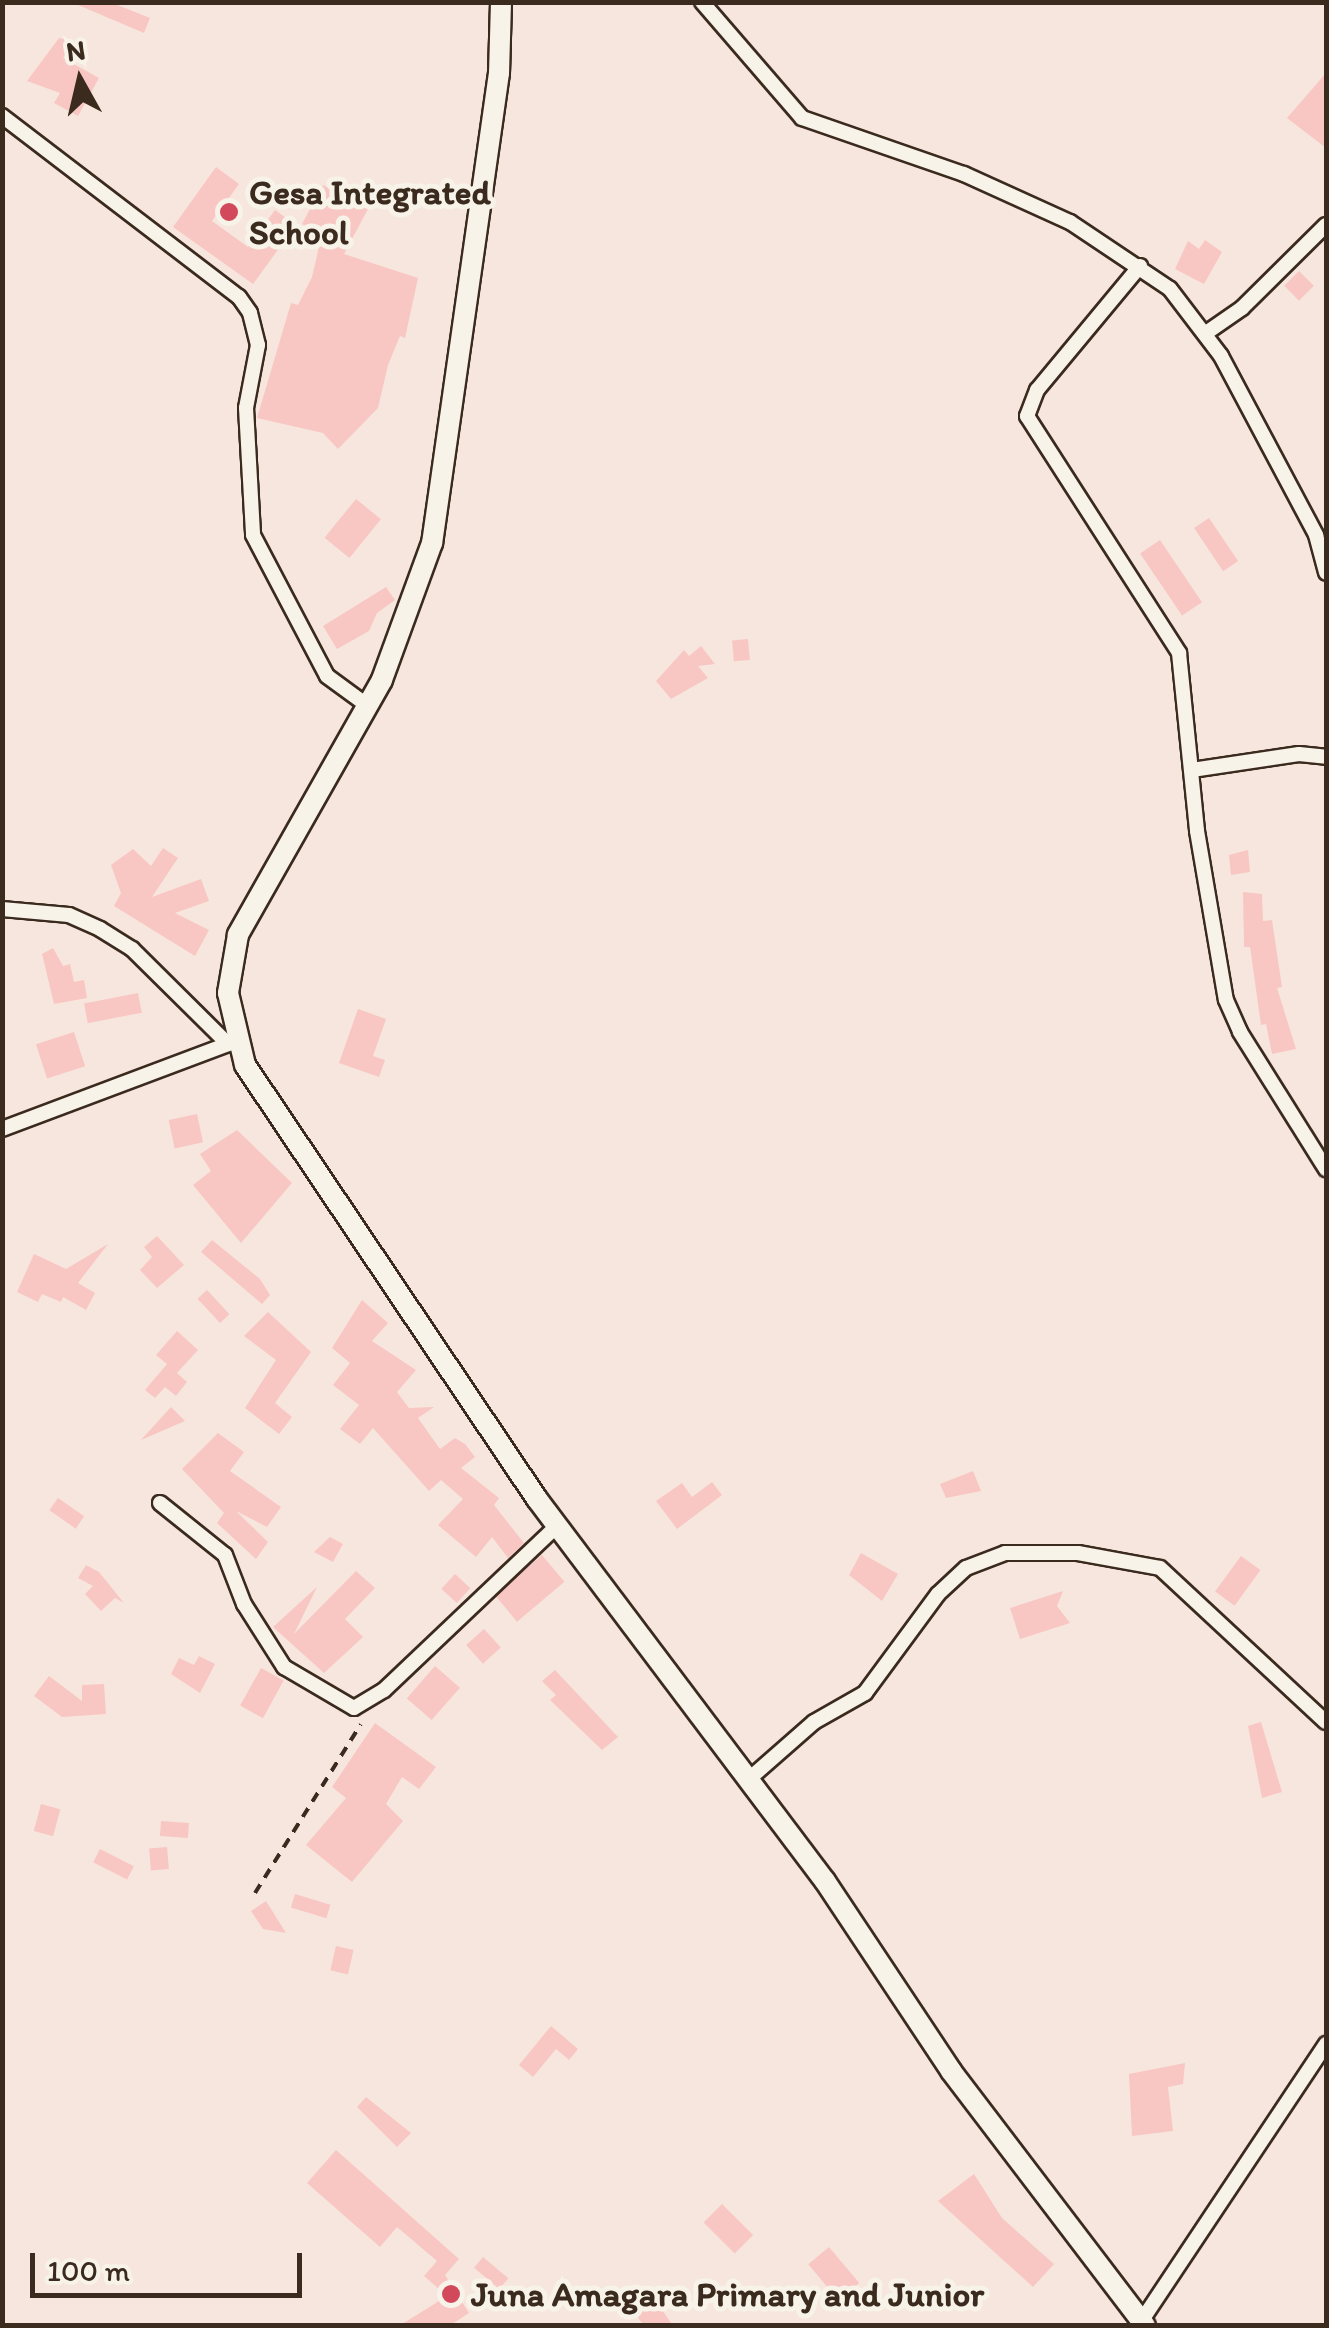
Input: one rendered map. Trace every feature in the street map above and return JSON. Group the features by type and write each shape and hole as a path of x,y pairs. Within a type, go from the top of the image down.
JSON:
{"main road":[{"path":"501,2 499,74 460,316 436,525 409,617 368,706 238,935 228,992 234,1042 257,1085 558,1525 748,1779 951,2070 1144,2323"}],"street":[{"path":"702,2 782,99 815,126 988,184 1070,222 1140,266 1188,306 1316,535 1326,573"},
{"path":"2,116 240,298 250,313 258,346 246,408 253,535 327,676 368,706"},
{"path":"1206,333 1242,308 1326,225"},
{"path":"1140,266 1037,390 1027,416 1170,635 1184,670 1192,770 1226,1000 1240,1032 1326,1169"},
{"path":"1192,770 1298,754 1326,757"},
{"path":"2,909 70,915 100,929 132,949 234,1042 2,1129"},
{"path":"160,1503 225,1555 244,1604 284,1667 354,1708 384,1690 558,1525"},
{"path":"748,1779 814,1722 865,1693 938,1594 966,1568 1005,1553 1078,1553 1160,1568 1326,1722"},
{"path":"1144,2323 1326,2044"}],"path":[{"path":"255,1894 304,1806 350,1746"}],"building":[{"path":"71,2 110,2 150,18 144,33"},
{"path":"59,38 76,42 63,58 99,78 78,116 54,103 60,93 27,81"},
{"path":"1326,73 1326,148 1287,118"},
{"path":"216,167 239,184 212,221 248,247 275,210 296,225 253,284 173,227"},
{"path":"323,185 368,209 344,254 418,278 405,338 400,336 388,365 378,408 338,449 323,433 257,418 291,303 298,305 312,277 322,234 302,224"},
{"path":"1205,240 1222,252 1204,284 1175,269 1188,241 1199,249"},
{"path":"1299,271 1314,286 1299,301 1284,286"},
{"path":"356,499 381,519 349,558 325,538"},
{"path":"1209,518 1238,561 1223,571 1194,528"},
{"path":"1160,540 1202,602 1182,616 1140,553"},
{"path":"386,587 395,600 377,613 369,631 337,649 323,626"},
{"path":"748,639 750,660 734,661 732,640"},
{"path":"701,646 715,664 698,666 708,678 671,699 656,681 684,650 689,656"},
{"path":"163,848 178,858 152,897 201,879 209,901 175,913 209,930 195,956 114,906 121,893 111,865 133,849 151,866"},
{"path":"1248,850 1250,872 1231,875 1229,855"},
{"path":"1243,892 1262,894 1263,921 1272,920 1282,987 1277,988 1296,1049 1272,1054 1266,1024 1261,1025 1250,947 1244,947"},
{"path":"53,948 63,966 70,964 74,982 84,980 87,998 54,1004 42,954"},
{"path":"138,993 142,1013 88,1023 84,1003"},
{"path":"358,1009 386,1019 373,1056 385,1060 379,1077 339,1063"},
{"path":"74,1032 85,1066 47,1079 36,1044"},
{"path":"197,1114 203,1142 175,1148 169,1120"},
{"path":"237,1130 292,1183 241,1243 193,1185 211,1171 200,1154"},
{"path":"157,1236 184,1265 157,1288 140,1270 152,1257 144,1247"},
{"path":"212,1240 260,1279 270,1295 262,1304 201,1252"},
{"path":"108,1244 78,1283 95,1293 86,1310 63,1297 61,1302 42,1294 38,1302 17,1292 34,1254 66,1269"},
{"path":"207,1290 230,1314 220,1323 197,1299"},
{"path":"362,1300 388,1323 372,1341 416,1370 397,1392 409,1408 434,1407 418,1418 440,1449 455,1438 465,1444 475,1457 461,1468 499,1498 494,1505 524,1543 508,1558 492,1537 476,1557 438,1525 463,1499 441,1480 429,1491 373,1428 360,1444 340,1429 359,1405 333,1385 350,1363 332,1348"},
{"path":"268,1312 311,1352 275,1403 292,1417 279,1434 245,1408 276,1360 244,1336"},
{"path":"177,1331 198,1350 177,1373 187,1382 176,1396 165,1387 155,1398 145,1390 167,1364 156,1355"},
{"path":"171,1407 185,1421 141,1440"},
{"path":"218,1433 244,1452 230,1471 281,1507 267,1527 236,1511 268,1542 256,1559 217,1523 224,1513 182,1469"},
{"path":"973,1471 981,1491 946,1498 940,1484"},
{"path":"712,1482 722,1495 677,1529 656,1501 682,1483 692,1497"},
{"path":"58,1498 84,1516 76,1529 49,1510"},
{"path":"330,1537 343,1544 333,1562 314,1552"},
{"path":"861,1553 898,1574 882,1601 849,1575"},
{"path":"542,1555 564,1582 517,1622 495,1595"},
{"path":"1241,1556 1260,1570 1235,1606 1215,1592"},
{"path":"86,1565 99,1572 124,1603 115,1598 101,1611 85,1594 93,1586 78,1578"},
{"path":"356,1571 375,1588 345,1619 363,1637 324,1673 273,1627 317,1587 294,1634"},
{"path":"455,1574 470,1588 457,1603 441,1589"},
{"path":"1063,1591 1057,1606 1070,1623 1020,1639 1010,1608"},
{"path":"484,1629 501,1648 483,1664 466,1645"},
{"path":"199,1656 215,1664 200,1693 171,1674 179,1658 194,1665"},
{"path":"435,1666 460,1688 432,1720 407,1698"},
{"path":"261,1668 284,1681 263,1718 240,1706"},
{"path":"555,1670 618,1737 602,1750 550,1700 556,1695 542,1681"},
{"path":"49,1676 82,1701 82,1685 104,1684 106,1714 62,1717 34,1696"},
{"path":"1261,1722 1282,1792 1262,1798 1248,1726"},
{"path":"375,1723 436,1767 419,1789 402,1777 386,1804 403,1821 352,1882 306,1845 346,1798 332,1787"},
{"path":"41,1804 60,1809 53,1836 34,1831"},
{"path":"161,1821 189,1823 188,1838 160,1836"},
{"path":"167,1847 169,1869 151,1870 149,1849"},
{"path":"100,1849 134,1866 127,1880 93,1862"},
{"path":"295,1894 330,1905 326,1918 291,1907"},
{"path":"266,1901 286,1933 263,1929 251,1911"},
{"path":"336,1946 354,1950 348,1974 330,1970"},
{"path":"551,2026 578,2049 569,2060 556,2049 533,2077 519,2065"},
{"path":"1185,2063 1183,2084 1168,2087 1173,2131 1132,2136 1129,2074"},
{"path":"366,2097 411,2133 397,2147 357,2107"},
{"path":"336,2150 459,2259 445,2275 469,2313 449,2326 399,2326 447,2296 424,2276 437,2261 397,2227 380,2247 307,2183"},
{"path":"974,2174 1002,2218 1054,2264 1033,2287 938,2201"},
{"path":"722,2204 753,2235 735,2253 704,2222"},
{"path":"829,2247 859,2283 839,2300 808,2264"},
{"path":"483,2257 508,2278 499,2289 474,2268"},
{"path":"648,2289 673,2326 644,2326 628,2303"}],"place":[{"name":"Gesa Integrated School","path":"229,212"},
{"name":"Juna Amagara Primary and Junior","path":"451,2294"}]}
